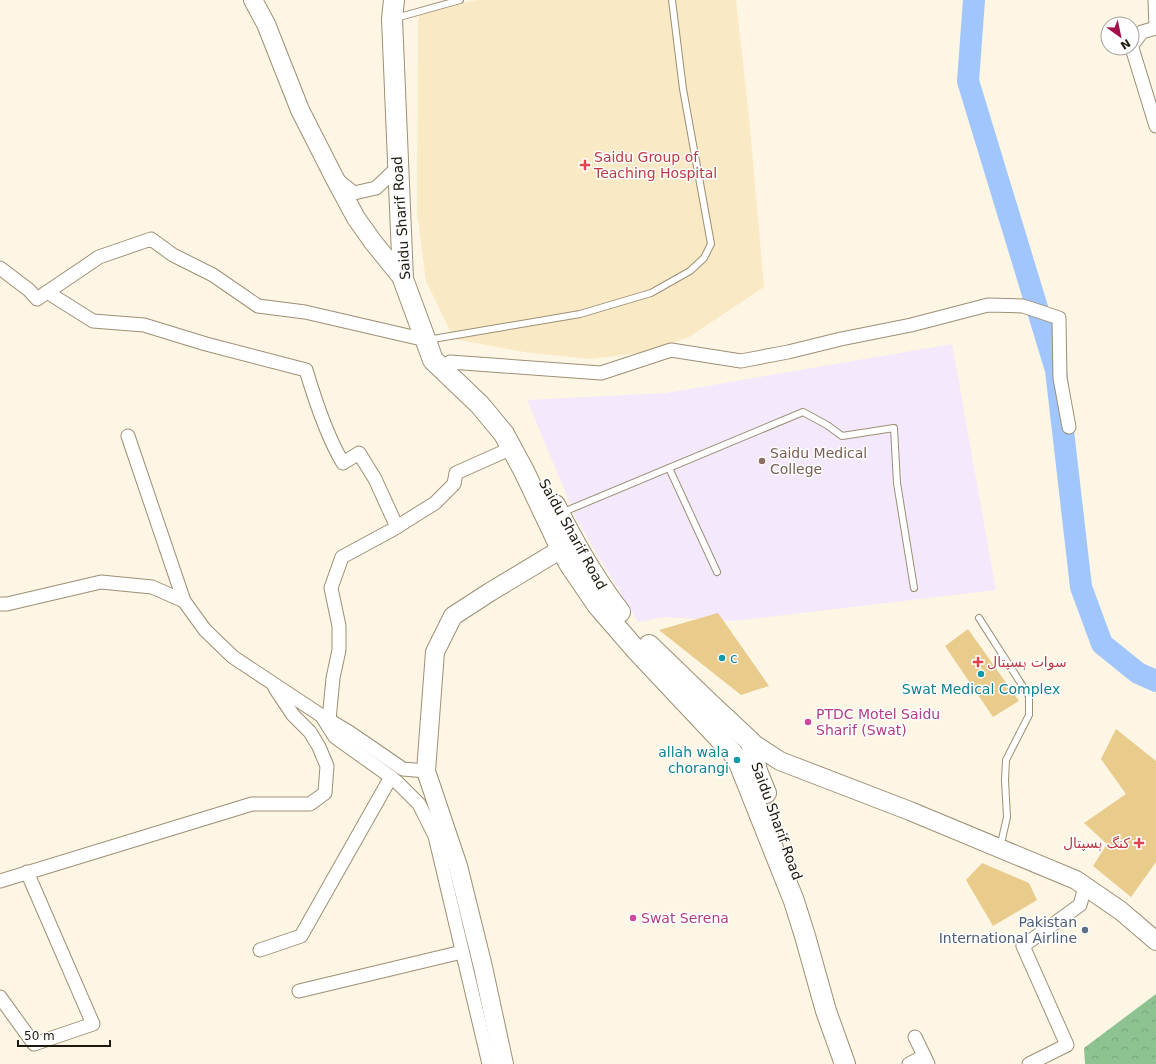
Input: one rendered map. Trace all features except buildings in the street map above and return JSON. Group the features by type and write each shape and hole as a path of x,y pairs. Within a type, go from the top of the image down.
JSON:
{"main road":[{"name":"Saidu Sharif Road","path":"394,0 392,19 402,278 426,340 485,393 518,433 560,514 568,545"},
{"path":"426,340 433,360 480,405 504,434 568,545 570,565 598,606 642,647 708,702 751,742"},
{"path":"642,647 732,752 756,771"},
{"name":"Saidu Sharif Road","path":"751,742 756,771 785,840 812,921 832,1014 853,1064"},
{"path":"732,752 742,770 794,901 832,1014 844,1064"}],"street":[{"path":"253,0 266,24 300,110 334,177 356,218 402,278"},
{"path":"1140,35 1142,32 1156,28 1155,0"},
{"path":"1134,56 1156,126"},
{"path":"334,177 354,193 376,188 398,167"},
{"path":"0,268 29,290 36,300 99,257 151,239 173,255 213,275 258,306 305,312 426,340"},
{"path":"47,292 93,321 144,325 206,344 306,370 314,395 337,453 343,463 359,453 375,479 397,527"},
{"path":"450,362 601,373 670,350 741,361 911,325 988,305 1023,306 1058,318 1060,378 1069,427"},
{"path":"128,436 184,601 205,630 233,657 403,769 426,772"},
{"path":"489,1064 435,836 419,804 391,777 335,737 325,718 339,650 339,626 331,588 342,557 397,527 436,503 454,484 456,472 512,448"},
{"path":"504,1064 483,967 458,866 426,772 435,652 453,616 568,545"},
{"path":"0,604 7,604 101,582 152,587 184,601"},
{"path":"0,882 27,872 252,804 310,804 325,793 327,766 310,732 293,715 272,683"},
{"path":"751,742 780,761 910,811 1076,880 1121,911 1156,941"},
{"path":"260,950 301,936 391,777"},
{"path":"0,997 34,1044 93,1024 27,872"},
{"path":"1030,1064 1067,1044 1022,946 1080,905 1085,886"},
{"path":"299,991 462,952"},
{"path":"909,1064 926,1060 915,1038"}],"lane":[{"path":"392,19 460,0"},
{"path":"426,340 580,314 651,293 690,271 704,258 711,244 683,89 672,0"},
{"path":"560,514 803,412 827,425 842,436 894,428 897,483 914,588"},
{"path":"669,468 718,572"},
{"path":"979,618 1029,696 1029,715 1006,760 1005,780 1007,818 1000,848"}],"shaded area":[{"name":"Saidu Group of Teaching Hospital","path":"477,0 736,0 749,116 764,287 689,337 647,352 590,359 524,352 454,339 426,281 417,213 418,21 420,12"},
{"name":"Saidu Medical College","path":"952,344 996,590 734,621 664,617 638,622 578,522 527,400 666,393"}],"green space":[{"path":"1156,994 1156,1064 1085,1064 1084,1048"}],"waterway":[{"path":"974,0 968,81 1056,370 1081,587 1102,644 1138,673 1156,681"}],"place":[{"name":"Saidu Group of Teaching Hospital","path":"585,165"},
{"name":"Saidu Medical College","path":"762,461"},
{"name":"c","path":"722,658"},
{"name":"سوات ہسپتال","path":"978,662"},
{"name":"Swat Medical Complex","path":"981,674"},
{"name":"PTDC Motel Saidu Sharif (Swat)","path":"808,722"},
{"name":"allah wala chorangi","path":"737,760"},
{"name":"کنگ ہسپتال","path":"1139,843"},
{"name":"Swat Serena","path":"633,918"},
{"name":"Pakistan International Airline","path":"1085,930"}]}
